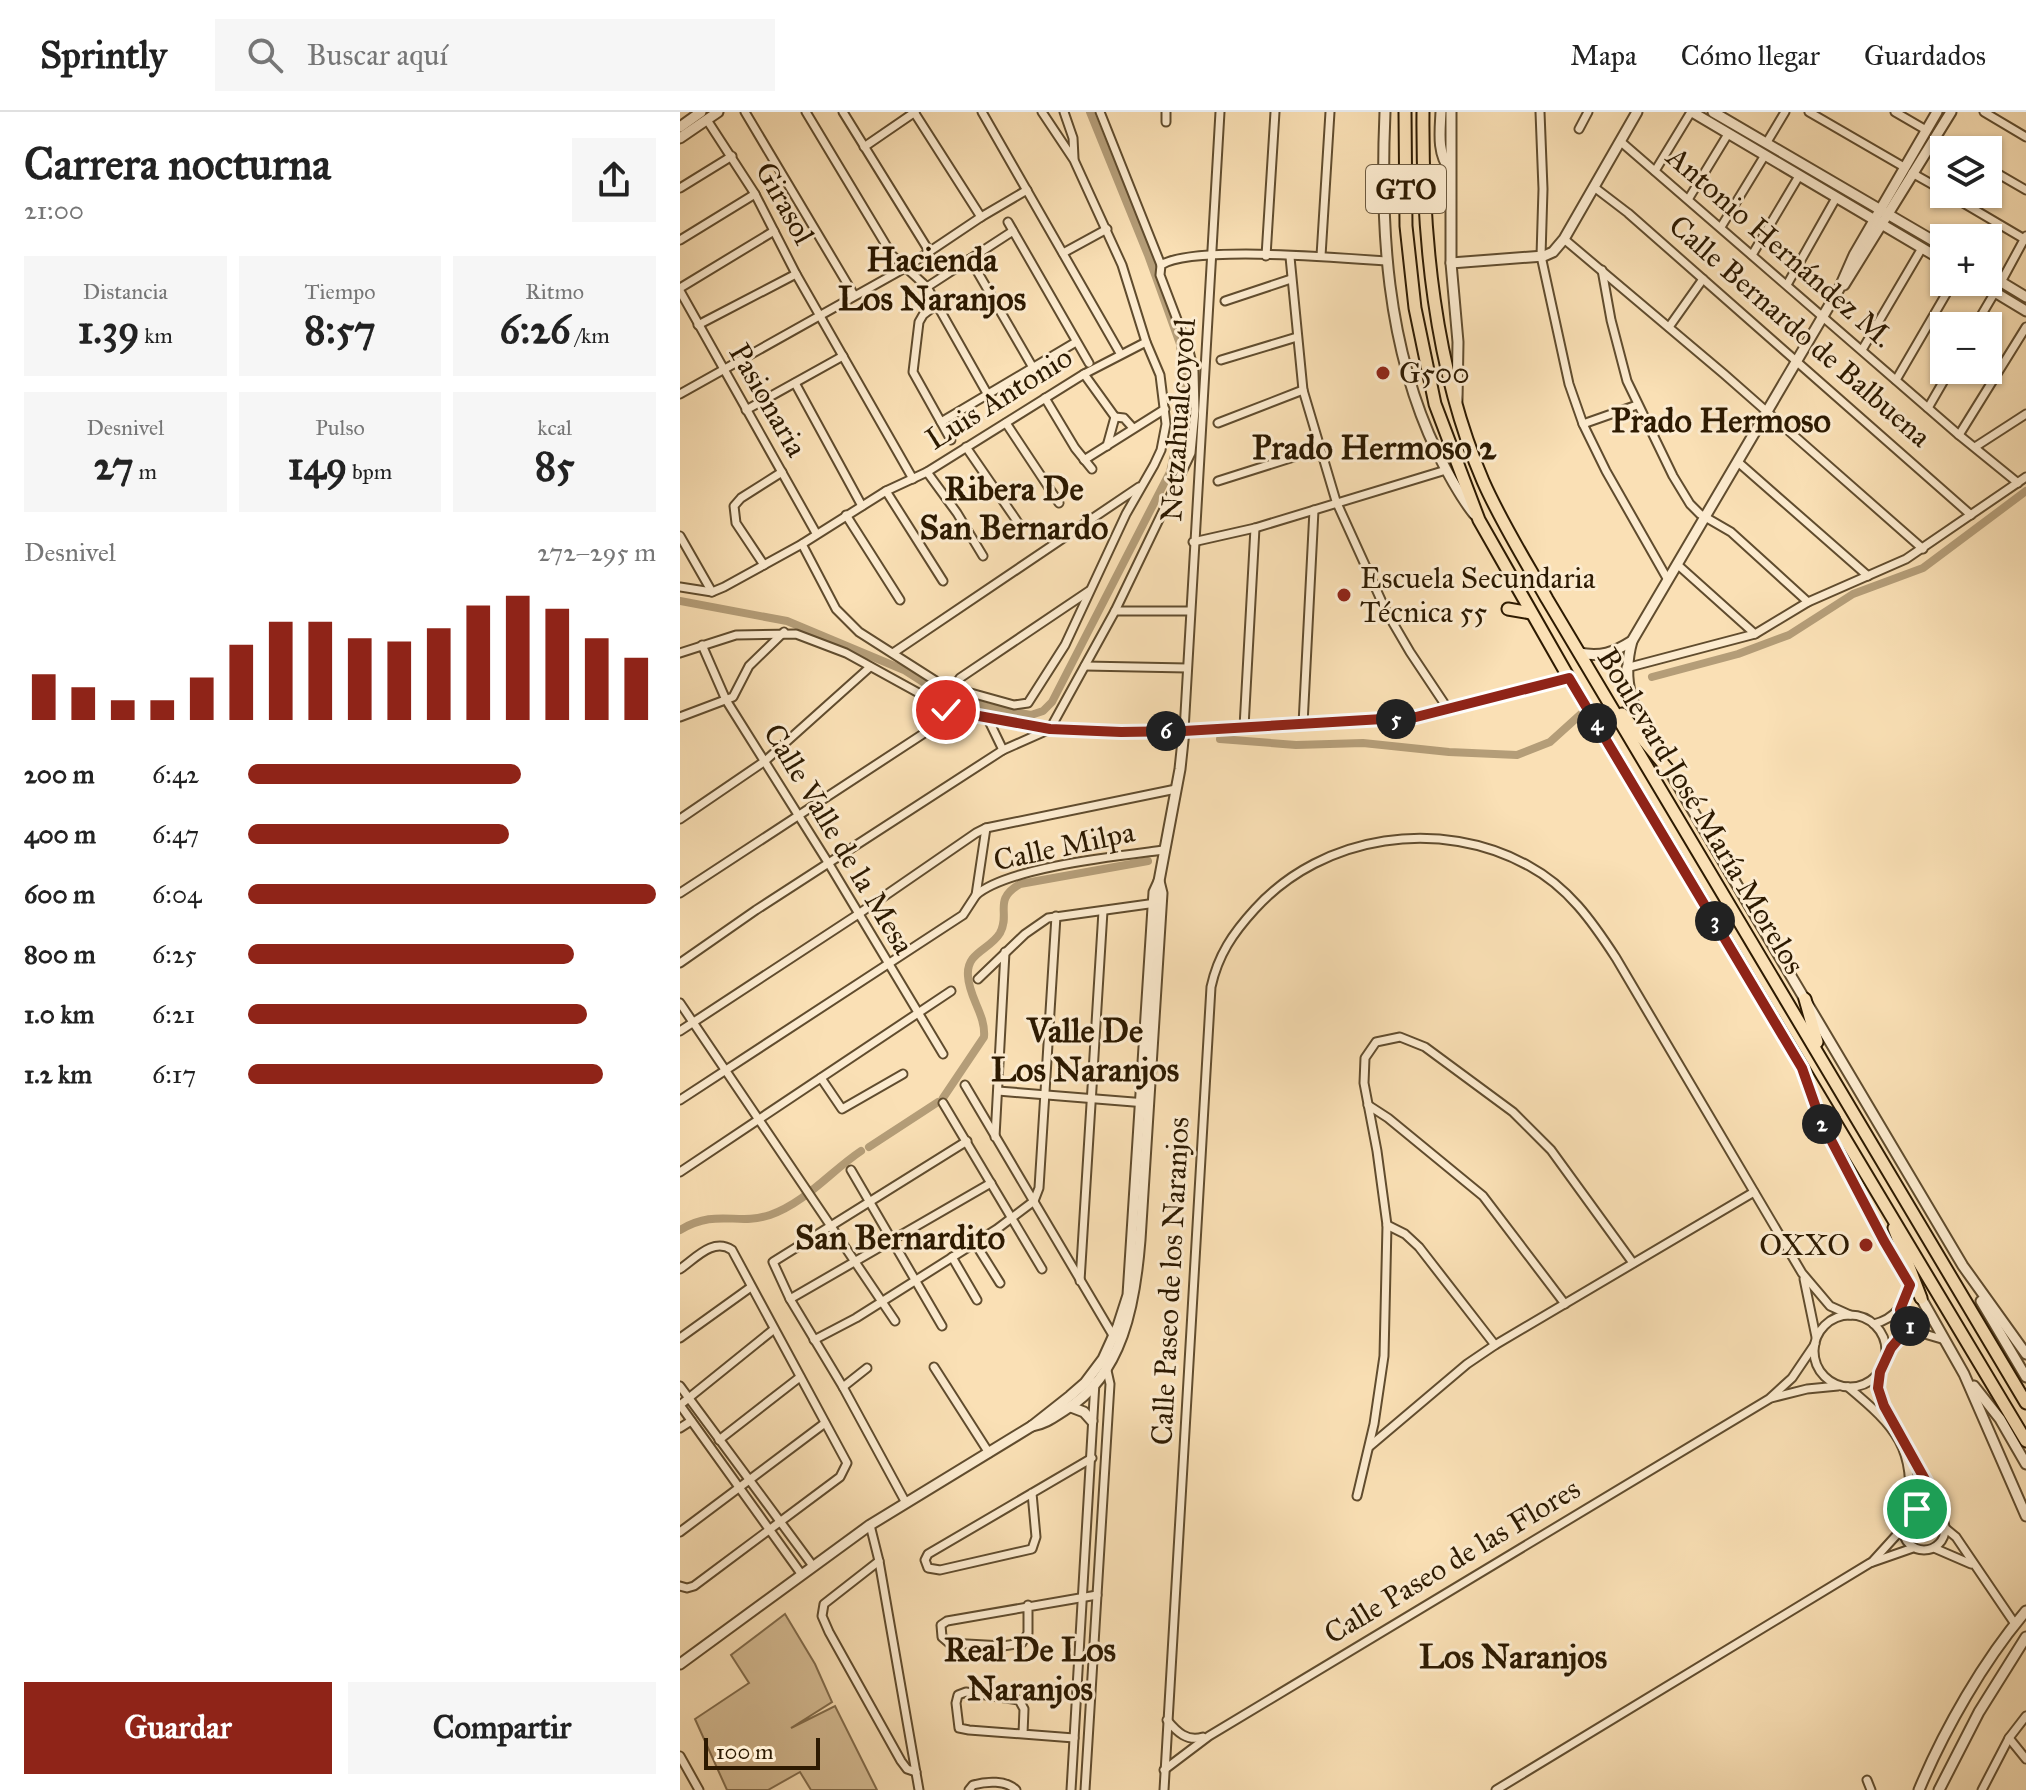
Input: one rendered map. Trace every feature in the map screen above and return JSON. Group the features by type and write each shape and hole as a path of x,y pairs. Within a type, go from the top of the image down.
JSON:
{"main road":[{"name":"GTO","path":"1405,112 1406,226 1415,308 1435,404 1479,520"},
{"name":"Boulevard José María Morelos","path":"1423,112 1430,265 1445,360 1469,444 1496,509 2026,1403"},
{"name":"Boulevard José María Morelos","path":"1479,520 1569,678 2026,1441"},
{"path":"1508,609 1531,613"},
{"path":"1595,680 1670,772"},
{"path":"1805,999 1821,1058"},
{"path":"1888,1209 1902,1254 1921,1298"}],"street":[{"path":"680,127 701,115 718,112"},
{"path":"745,112 854,295"},
{"path":"806,112 892,255 927,287 988,395"},
{"path":"843,112 929,251"},
{"path":"864,147 915,112 981,217"},
{"path":"982,112 1120,353"},
{"path":"802,544 841,617 914,669 952,688 1014,705 1028,703 1065,645 1141,485 1161,450 1165,437 1165,409 1160,375 1146,342 1122,265 1074,160 1042,112"},
{"path":"1064,112 1073,138 1074,160"},
{"path":"680,963 1003,750 1050,729 1115,611 1180,480 1193,440 1194,371 1160,275 1161,265 1100,112"},
{"path":"1166,112 1166,122"},
{"name":"Netzahualcoyotl","path":"1184,731 1220,112"},
{"path":"1266,256 1275,112"},
{"path":"1321,256 1330,112"},
{"path":"1385,112 1383,165 1387,261 1399,337 1414,398 1446,470 1462,500 1479,520"},
{"path":"1441,112 1440,146 1450,170"},
{"path":"1451,112 1451,263 1458,342 1457,401"},
{"path":"1540,112 1543,189 1541,256 1561,355 1583,424 1631,519 1668,580"},
{"path":"1579,129 1588,112"},
{"path":"1451,263 1541,256 1553,252 1564,239 1637,112"},
{"path":"1655,171 1691,112 1930,253"},
{"path":"1713,112 1930,238"},
{"path":"1767,142 1785,112"},
{"path":"1809,112 1930,183"},
{"path":"1895,112 1936,136"},
{"path":"1931,133 1937,112"},
{"path":"1931,133 1951,112"},
{"path":"1984,112 2026,137"},
{"path":"680,138 701,115"},
{"name":"Girasol","path":"701,115 732,156 755,194 796,274 913,479"},
{"name":"Boulevard José María Morelos","path":"1931,133 1878,223 1856,269 1822,315 1632,641 1626,668 1628,690 1635,709 1670,772 1963,1266 2026,1354"},
{"path":"1689,198 1728,134"},
{"name":"Antonio Hernández M.","path":"1620,141 2018,483"},
{"path":"1721,227 1765,155"},
{"path":"680,188 732,156"},
{"path":"1752,255 1799,176"},
{"path":"2002,176 2026,190"},
{"name":"Calle Bernardo de Balbuena","path":"1594,187 1628,213 1971,515"},
{"path":"680,394 905,268 1027,190"},
{"path":"680,240 755,194"},
{"path":"1788,283 1836,198"},
{"path":"1972,208 2025,238 2002,280"},
{"path":"1008,222 1089,363"},
{"path":"1063,253 1107,229"},
{"path":"680,289 774,231"},
{"path":"927,287 1013,231"},
{"path":"1564,239 1923,549"},
{"path":"1862,350 1922,248"},
{"path":"1161,265 1213,255 1321,256 1387,261"},
{"path":"1290,257 1303,390 1336,501 1386,611 1448,709"},
{"path":"970,259 1032,366"},
{"path":"1601,269 1616,342 1637,405 1690,504 1731,532 1808,602"},
{"path":"698,325 796,274"},
{"path":"1225,301 1291,279"},
{"path":"1669,327 1703,279"},
{"path":"2002,283 2026,297"},
{"name":"Pasionaria","path":"680,289 816,533"},
{"path":"1896,380 1945,296"},
{"path":"2002,296 2026,311"},
{"path":"936,305 919,322 913,367 917,381 951,440"},
{"path":"1959,435 2026,327"},
{"path":"1221,360 1297,337"},
{"path":"941,422 1076,342"},
{"name":"Luis Antonio","path":"712,592 802,544 886,491 927,472 1120,353 1146,342"},
{"path":"746,410 843,356"},
{"path":"1084,374 1115,417 1124,418 1133,428"},
{"path":"795,383 862,506"},
{"path":"1928,408 1942,384"},
{"path":"1218,423 1303,390"},
{"path":"1045,398 1092,469"},
{"path":"1583,424 1637,405"},
{"path":"1084,460 1165,409"},
{"path":"1975,447 2026,414"},
{"path":"1107,446 1115,417"},
{"path":"1006,423 1059,503"},
{"path":"966,447 1019,524"},
{"path":"1218,481 1319,449"},
{"path":"1738,462 1868,576"},
{"path":"1193,542 1255,528 1446,470"},
{"path":"764,565 736,523 734,506 741,498 782,472"},
{"path":"927,472 983,556"},
{"path":"1626,668 1755,634 1808,602 1923,549 2026,477"},
{"path":"893,653 1141,485"},
{"path":"886,491 943,581"},
{"path":"1303,724 1314,510"},
{"path":"846,515 900,600"},
{"path":"1244,727 1255,528"},
{"path":"680,536 712,592"},
{"path":"1678,565 1755,634"},
{"path":"680,587 712,592"},
{"path":"946,710 952,688 972,668 1091,590"},
{"path":"1115,611 1189,611"},
{"path":"680,653 736,635 784,632 820,641 955,713 1050,729 1121,732 1383,720 1448,709 1569,678"},
{"path":"680,717 733,697 756,658 784,632"},
{"path":"1579,653 1597,657 1632,641"},
{"name":"Calle Valle de la Mesa","path":"702,645 726,700 943,1054"},
{"path":"1085,666 1187,668"},
{"path":"680,819 765,761 870,667"},
{"path":"680,893 955,713"},
{"path":"987,717 1003,750"},
{"path":"1032,1426 1041,1425 1071,1407 1096,1387 1125,1304 1144,1103 1159,881 1184,731"},
{"path":"680,1031 986,828 1176,789"},
{"path":"680,1100 963,915 976,895 986,828"},
{"name":"Calle Paseo de los Naranjos","path":"1164,1790 1211,987 1224,949 1238,927 1286,881 1314,863 1342,851 1409,838 1469,844 1528,865 1551,880 1592,922 1649,1012 1802,1273 1830,1306 1850,1315"},
{"name":"Calle Milpa","path":"976,895 987,885 1016,876 1164,850"},
{"path":"978,979 1034,926 1056,916 1157,903"},
{"path":"1080,1281 1103,911"},
{"path":"814,1340 856,1318 975,1243 1034,1201 1039,1188 1056,916"},
{"path":"995,1137 1005,952"},
{"path":"680,1172 951,991"},
{"path":"680,1003 895,1321"},
{"path":"1357,1496 1382,1384 1387,1225 1364,1083 1365,1058 1376,1042 1400,1037 1425,1047 1513,1112 1551,1150 1633,1263"},
{"path":"1802,1068 1820,1119 1884,1241 1964,1374 2026,1516"},
{"path":"821,1078 842,1109 903,1074"},
{"path":"965,1085 1114,1337"},
{"path":"998,1091 1144,1103"},
{"path":"943,1103 1042,1269"},
{"path":"681,1661 870,1525 1032,1426 1105,1364 1119,1342 1134,1296 1140,1240 1144,1103"},
{"path":"1368,1105 1399,1126 1483,1196 1565,1304"},
{"path":"906,1503 843,1387 790,1299 773,1262 967,1141"},
{"path":"851,1170 942,1326"},
{"path":"790,1299 991,1183"},
{"path":"1369,1447 1467,1364 1495,1345 1754,1192"},
{"path":"1387,1225 1405,1234 1426,1255 1495,1345"},
{"path":"975,1243 1000,1283"},
{"path":"680,1269 721,1245 727,1246 735,1254 773,1330 846,1458 847,1467 840,1477 694,1586 680,1586"},
{"path":"952,1257 977,1300"},
{"path":"1963,1266 1985,1310 2026,1377"},
{"name":"Calle Paseo de los Naranjos","path":"1802,1273 1816,1341"},
{"path":"1874,1324 1889,1319 1900,1310 1910,1285"},
{"path":"680,1338 751,1287"},
{"path":"1900,1310 1911,1330 1945,1340"},
{"path":"1870,1563 1902,1529 1908,1514 1911,1475 1900,1442 1885,1419 1820,1370 1816,1362 1816,1341 1821,1330 1833,1319 1850,1315 1863,1317 1882,1333 1886,1357"},
{"path":"773,1330 680,1405 802,1575"},
{"path":"1911,1330 1895,1342 1886,1357 1878,1388 1933,1494 1935,1511"},
{"name":"Calle Paseo de las Flores","path":"1164,1770 1209,1736 1769,1399 1792,1378 1816,1341"},
{"path":"1085,1790 1110,1384 1105,1364"},
{"path":"934,1367 989,1453"},
{"path":"843,1387 867,1368"},
{"path":"1071,1790 1096,1387 1094,1372"},
{"path":"1844,1386 1863,1385 1880,1372"},
{"path":"1964,1374 2000,1419 2026,1464"},
{"path":"719,1440 800,1377"},
{"path":"680,1386 813,1566"},
{"name":"Calle Paseo de las Flores","path":"1769,1399 1807,1389 1844,1386"},
{"path":"1071,1407 1084,1412 1092,1421"},
{"path":"680,1428 691,1421"},
{"path":"680,1532 825,1423"},
{"path":"1032,1493 1036,1537 1032,1549 940,1570 928,1568 925,1560 928,1554 1032,1493 1092,1458"},
{"path":"1496,1790 1870,1563 1913,1548 1934,1548 1944,1536 1944,1521 1935,1511 1926,1508 1908,1514"},
{"path":"870,1525 919,1790"},
{"path":"1945,1528 1956,1537 2015,1624"},
{"path":"1902,1529 1907,1543 1913,1548"},
{"path":"1934,1548 1973,1565"},
{"path":"879,1561 824,1604 822,1616 901,1761 907,1769 916,1772"},
{"path":"1028,1605 1028,1633 1022,1643 1003,1646 949,1643 942,1637 941,1625 947,1621 1028,1605 1097,1595"},
{"path":"1919,1790 1971,1692 2026,1611"},
{"path":"1925,1775 1940,1786 1979,1712 2026,1637"},
{"path":"1023,1734 1024,1709 1019,1700 966,1692 958,1695 956,1720 959,1728 1023,1734 1074,1738"},
{"path":"1982,1790 2009,1738 2026,1716"},
{"path":"1167,1719 1183,1736 1197,1739 1209,1736"},
{"path":"2009,1738 2026,1759"},
{"path":"680,1756 699,1790"},
{"path":"1867,1780 1871,1790"},
{"path":"969,1790 973,1785 992,1783 1008,1784 1016,1790"}],"shaded area":[{"path":"785,1614 815,1664 832,1702 791,1728 835,1706 877,1790 811,1790 800,1772 768,1790 727,1790 695,1719 749,1683 731,1655"}],"waterway":[{"path":"680,601 787,621 904,670 940,693 991,708 1031,715 1043,711 1052,702 1170,472 1185,406 1180,344 1090,112"},
{"path":"1652,677 1738,654 1789,635 1853,594 1923,568 2026,491"},
{"path":"1220,739 1296,745 1363,743 1517,755 1550,742 1581,714"},
{"path":"943,1098 984,1037 982,1021 969,984 968,968 975,956 1000,933 1004,901 1012,890 1020,884 1148,861"},
{"path":"869,1147 938,1102"},
{"path":"680,1230 705,1220 758,1218 783,1210 861,1151"}],"place":[{"name":"G500","path":"1383,373"},
{"name":"Escuela Secundaria Técnica 55","path":"1344,595"},
{"name":"OXXO","path":"1866,1245"}],"district":[{"name":"Hacienda Los Naranjos","path":"932,278"},
{"name":"Prado Hermoso","path":"1721,420"},
{"name":"Prado Hermoso 2","path":"1374,447"},
{"name":"Ribera De San Bernardo","path":"1014,508"},
{"name":"Valle De Los Naranjos","path":"1085,1050"},
{"name":"San Bernardito","path":"900,1237"},
{"name":"Los Naranjos","path":"1513,1656"},
{"name":"Real De Los Naranjos","path":"1030,1668"}],"route":[{"path":"946,710 1050,729 1184,731 1416,717 1569,678 1802,1068 1820,1119 1910,1285 1900,1310 1911,1330 1891,1348 1880,1372 1878,1388 1884,1406 1933,1494 1935,1511 1917,1509"}]}
